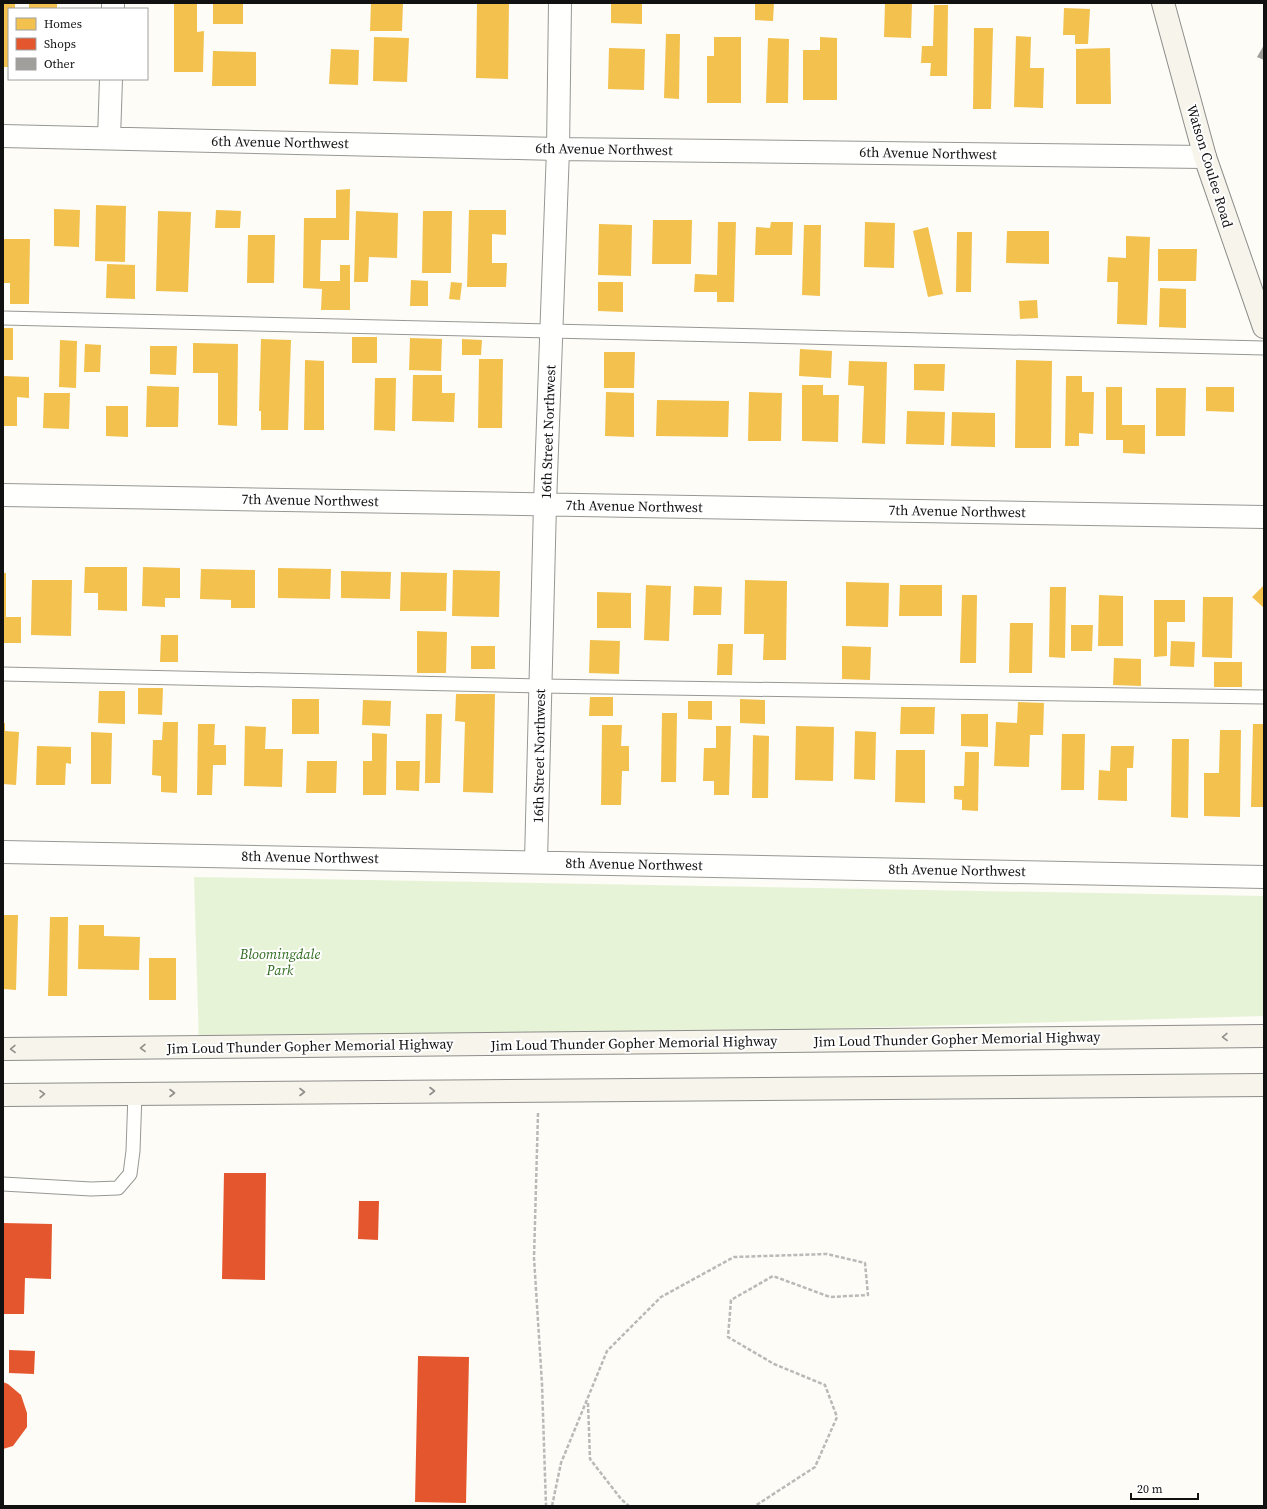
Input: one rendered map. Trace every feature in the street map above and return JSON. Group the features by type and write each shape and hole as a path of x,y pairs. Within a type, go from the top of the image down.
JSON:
{"main road":[{"name":"Watson Coulee Road","path":"1163,3 1205,157 1264,327"},
{"name":"Jim Loud Thunder Gopher Memorial Highway","path":"3,1050 1264,1036"},
{"path":"3,1095 1264,1084"}],"street":[{"name":"16th Street Northwest","path":"536,862 540,686 558,149 560,3"},
{"path":"109,138 111,80"},
{"name":"6th Avenue Northwest","path":"3,136 558,149 1205,157"},
{"name":"7th Avenue Northwest","path":"3,495 1264,517"},
{"name":"8th Avenue Northwest","path":"3,852 1264,877"}],"lane":[{"path":"3,318 1264,348"},
{"path":"3,674 540,686 1264,697"},
{"path":"3,1184 91,1189 118,1188 130,1174 133,1151 135,1093"}],"path":[{"path":"539,1090 534,1258 542,1384 546,1506"},
{"path":"552,1506 561,1463 607,1351 661,1297 734,1256 827,1254 865,1263 868,1295 830,1297 773,1276 731,1300 728,1337 774,1364 826,1385 837,1417 815,1467 755,1506"},
{"path":"587,1401 590,1459 621,1499 629,1506"}],"green space":[{"name":"Bloomingdale Park","path":"194,877 1264,896 1264,1016 199,1047"}],"building: Homes":[{"path":"3,3 15,3 15,8 8,8 8,67 3,67"},
{"path":"29,3 57,3 57,8 29,8"},
{"path":"174,3 197,3 197,32 204,31 203,72 174,72"},
{"path":"213,3 243,3 243,24 213,24"},
{"path":"371,3 403,3 402,31 370,31"},
{"path":"477,3 509,3 508,79 476,78"},
{"path":"611,3 642,3 642,24 611,23"},
{"path":"755,3 774,3 773,21 755,20"},
{"path":"885,3 912,3 911,38 884,37"},
{"path":"934,5 948,5 947,76 930,76 931,63 921,63 922,46 933,46"},
{"path":"1064,8 1090,9 1088,44 1075,44 1075,35 1063,35"},
{"path":"974,28 993,28 991,109 973,109"},
{"path":"666,34 680,34 679,99 664,98"},
{"path":"1016,36 1031,37 1030,68 1044,68 1043,108 1014,107"},
{"path":"374,37 409,38 407,82 373,81"},
{"path":"714,37 741,37 741,103 707,103 707,56 714,56"},
{"path":"820,37 837,38 837,100 803,100 803,50 820,50"},
{"path":"768,38 789,39 788,103 766,103"},
{"path":"609,48 645,49 644,90 608,89"},
{"path":"1110,48 1111,104 1076,104 1076,49"},
{"path":"331,49 359,50 358,85 329,84"},
{"path":"213,51 256,52 256,86 212,86"},
{"path":"350,189 349,240 321,240 320,281 340,281 340,265 350,265 350,310 321,310 322,289 303,288 304,218 336,218 336,190"},
{"path":"96,205 126,206 125,262 95,261"},
{"path":"54,209 80,210 79,247 54,246"},
{"path":"216,210 241,211 240,228 215,228"},
{"path":"469,210 506,210 506,235 492,234 492,263 507,263 506,287 467,287"},
{"path":"158,211 191,212 188,292 156,291"},
{"path":"356,211 398,213 397,258 369,257 368,282 354,282"},
{"path":"423,211 452,211 451,273 422,273"},
{"path":"653,220 692,220 691,264 652,264"},
{"path":"718,222 736,222 734,302 717,302 717,292 694,292 695,274 717,275"},
{"path":"771,222 793,222 792,255 755,255 756,227 770,228"},
{"path":"865,222 895,223 894,268 864,267"},
{"path":"599,224 632,225 631,276 598,275"},
{"path":"804,225 821,225 820,296 802,295"},
{"path":"928,227 943,294 928,297 913,231"},
{"path":"1007,231 1049,231 1049,264 1006,263"},
{"path":"957,232 972,232 971,292 956,292"},
{"path":"248,235 275,235 274,283 247,283"},
{"path":"1126,236 1150,237 1147,325 1117,324 1118,282 1107,282 1108,257 1126,258"},
{"path":"3,239 30,239 29,304 10,304 10,283 3,283"},
{"path":"1158,249 1197,249 1196,281 1158,281"},
{"path":"107,264 135,265 135,299 106,298"},
{"path":"411,280 428,281 428,306 410,306"},
{"path":"451,282 462,283 460,300 449,299"},
{"path":"598,282 623,282 623,312 598,311"},
{"path":"1160,288 1186,289 1186,328 1159,327"},
{"path":"1037,300 1038,318 1020,319 1019,301"},
{"path":"3,328 13,328 13,360 3,360"},
{"path":"352,337 377,337 377,363 352,363"},
{"path":"410,338 442,339 441,371 409,370"},
{"path":"261,339 291,340 288,430 261,430 261,411 259,411"},
{"path":"462,339 482,340 481,355 462,355"},
{"path":"60,340 77,341 76,388 59,387"},
{"path":"193,343 238,344 237,426 218,425 218,373 193,373"},
{"path":"85,344 101,345 100,372 84,372"},
{"path":"150,346 177,346 176,375 150,374"},
{"path":"800,349 832,351 831,378 799,376"},
{"path":"604,352 635,352 634,388 604,388"},
{"path":"479,359 503,359 502,428 478,428"},
{"path":"305,360 324,361 324,430 304,430"},
{"path":"1016,360 1052,361 1051,448 1015,448"},
{"path":"849,361 887,362 885,444 862,443 864,386 848,385"},
{"path":"914,364 945,364 944,391 914,390"},
{"path":"413,375 442,375 442,393 455,393 454,422 412,421"},
{"path":"3,376 29,377 29,398 17,397 17,426 3,426"},
{"path":"1066,376 1082,376 1082,392 1094,392 1093,434 1079,433 1079,446 1065,446"},
{"path":"375,378 396,378 395,431 374,430"},
{"path":"802,385 823,385 823,395 839,395 838,442 802,441"},
{"path":"147,386 179,387 178,427 146,427"},
{"path":"1106,387 1122,387 1122,425 1145,425 1145,454 1123,453 1123,440 1106,440"},
{"path":"1206,387 1234,387 1234,412 1206,411"},
{"path":"1156,388 1186,388 1185,436 1156,436"},
{"path":"606,392 634,393 634,437 605,436"},
{"path":"749,392 782,393 781,441 748,441"},
{"path":"44,393 70,393 69,429 43,428"},
{"path":"657,400 729,401 728,437 656,436"},
{"path":"106,406 128,406 128,437 106,436"},
{"path":"907,411 945,412 944,445 906,444"},
{"path":"952,412 995,413 995,447 951,446"},
{"path":"85,567 127,567 127,611 98,610 98,593 84,593"},
{"path":"143,567 180,568 180,598 165,598 165,607 142,606"},
{"path":"278,568 331,569 330,599 278,598"},
{"path":"201,569 255,570 255,608 231,608 231,600 200,599"},
{"path":"453,570 500,571 499,617 452,616"},
{"path":"341,571 391,572 390,599 341,598"},
{"path":"401,572 447,573 446,611 400,611"},
{"path":"3,573 6,573 6,617 21,617 21,643 3,643"},
{"path":"32,580 72,580 71,636 31,635"},
{"path":"745,580 787,581 786,660 763,660 764,634 744,634"},
{"path":"846,582 889,583 888,627 846,626"},
{"path":"646,585 671,586 669,641 644,640"},
{"path":"900,585 942,585 942,616 899,616"},
{"path":"1264,585 1264,608 1252,597"},
{"path":"694,586 722,587 721,615 693,615"},
{"path":"1050,587 1066,587 1065,658 1049,657"},
{"path":"597,592 631,593 631,628 597,628"},
{"path":"962,595 977,595 976,663 960,663"},
{"path":"1099,595 1123,596 1123,646 1098,646"},
{"path":"1203,597 1233,597 1232,658 1202,657"},
{"path":"1154,600 1185,600 1185,622 1167,622 1167,656 1154,657"},
{"path":"1010,623 1033,623 1032,673 1009,673"},
{"path":"1071,625 1093,625 1092,651 1071,651"},
{"path":"417,631 447,632 446,673 417,673"},
{"path":"161,635 178,635 178,662 160,662"},
{"path":"590,640 620,641 619,674 589,673"},
{"path":"1171,641 1195,642 1194,667 1170,666"},
{"path":"718,644 733,644 732,675 717,675"},
{"path":"471,646 495,646 495,669 471,669"},
{"path":"842,646 871,647 870,680 842,679"},
{"path":"1114,658 1141,659 1141,686 1113,685"},
{"path":"1214,662 1242,662 1242,687 1214,687"},
{"path":"138,688 163,688 162,715 138,714"},
{"path":"99,691 125,691 125,724 98,723"},
{"path":"456,694 495,694 493,793 463,792 465,722 455,721"},
{"path":"590,697 613,697 613,716 589,716"},
{"path":"292,699 319,699 319,734 292,734"},
{"path":"740,699 765,700 765,724 740,723"},
{"path":"363,700 391,701 390,726 362,725"},
{"path":"688,701 712,701 712,720 688,719"},
{"path":"1018,702 1044,703 1043,735 1030,735 1029,767 994,766 996,722 1017,723"},
{"path":"901,707 935,707 934,734 900,734"},
{"path":"662,713 677,713 676,782 661,782"},
{"path":"426,714 442,714 440,783 425,783"},
{"path":"961,714 988,714 988,747 961,746"},
{"path":"163,722 178,722 177,793 161,792 161,776 152,775 153,740 162,740"},
{"path":"3,723 5,723 5,731 19,732 16,785 3,784"},
{"path":"198,724 215,724 214,745 226,745 226,765 213,765 212,795 197,795"},
{"path":"1253,724 1264,724 1264,807 1251,807"},
{"path":"602,725 622,725 621,746 629,746 629,771 622,771 621,805 601,805"},
{"path":"245,726 266,727 265,749 283,749 282,787 244,786"},
{"path":"716,726 731,726 729,795 714,795 714,781 703,781 704,748 716,748"},
{"path":"796,726 834,727 833,781 795,780"},
{"path":"1220,730 1241,730 1240,817 1204,816 1204,773 1219,773"},
{"path":"855,731 876,732 875,780 854,779"},
{"path":"91,732 112,733 111,784 91,784"},
{"path":"372,733 387,734 386,795 363,795 363,761 372,761"},
{"path":"1062,734 1085,734 1084,790 1061,790"},
{"path":"753,735 769,736 768,798 752,798"},
{"path":"1172,739 1189,739 1188,818 1171,817"},
{"path":"37,746 71,747 71,764 66,763 65,785 36,785"},
{"path":"1111,746 1134,746 1133,768 1127,768 1127,801 1098,800 1099,770 1110,771"},
{"path":"896,750 925,750 925,803 895,802"},
{"path":"965,752 979,752 978,811 962,810 962,800 954,799 954,786 964,786"},
{"path":"307,761 337,761 336,793 306,793"},
{"path":"396,761 420,761 419,791 396,790"},
{"path":"3,915 18,915 16,990 3,989"},
{"path":"50,917 68,917 67,996 48,996"},
{"path":"79,925 104,925 104,936 140,937 139,970 78,969"},
{"path":"149,958 176,958 176,1000 149,1000"}],"building: Shops":[{"path":"224,1173 266,1173 265,1280 222,1279"},
{"path":"359,1201 379,1201 378,1240 358,1239"},
{"path":"3,1223 52,1224 51,1279 25,1278 24,1314 3,1314"},
{"path":"9,1350 35,1351 34,1374 9,1373"},
{"path":"418,1356 469,1357 466,1503 415,1502"},
{"path":"3,1382 8,1384 21,1395 27,1413 27,1427 13,1446 3,1449"}],"building: Other":[{"path":"1264,45 1264,60 1257,57"}]}
